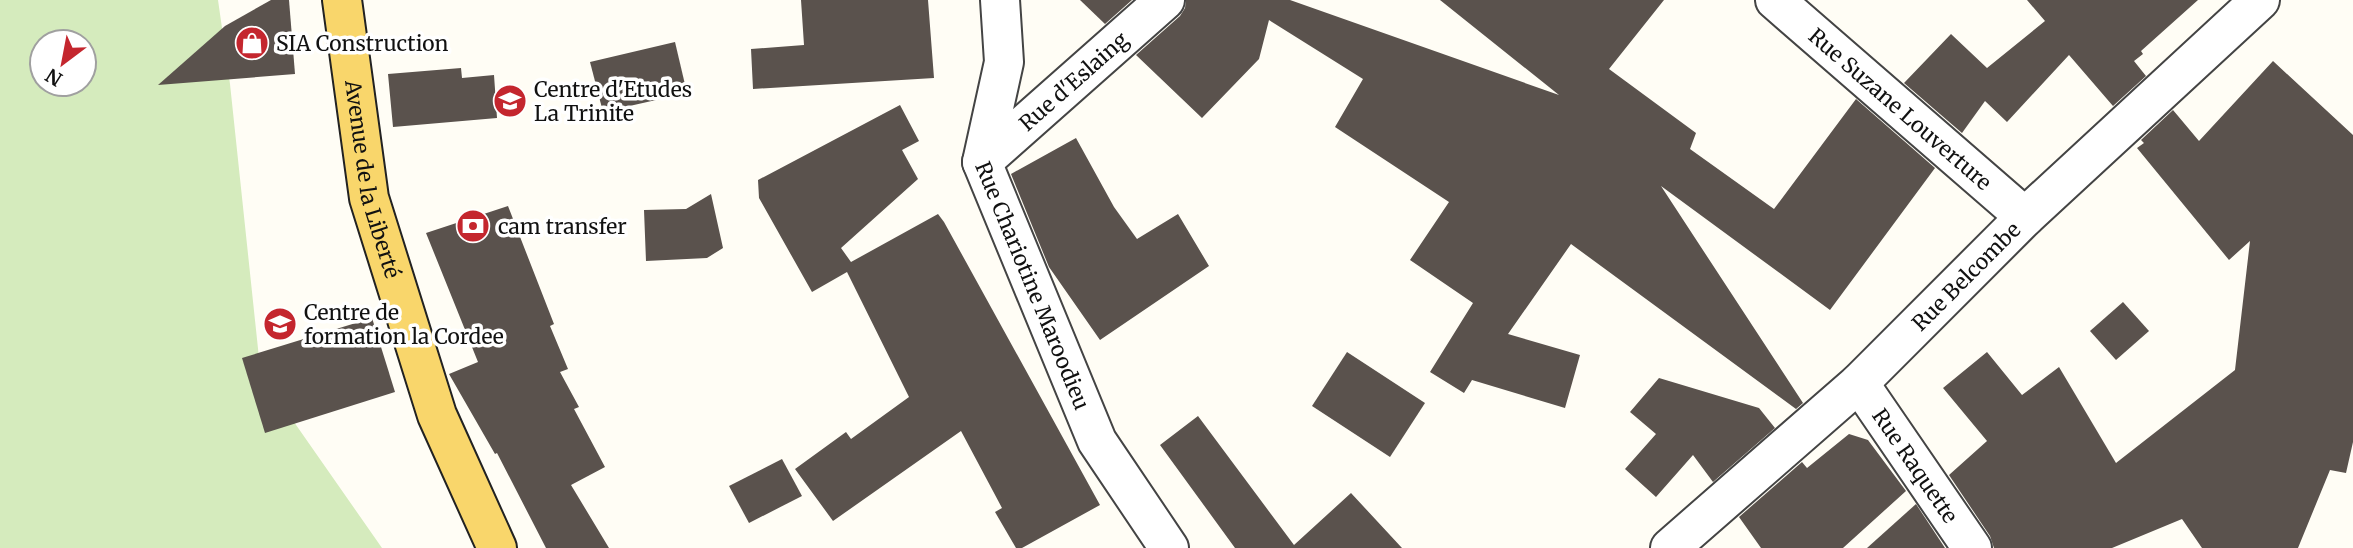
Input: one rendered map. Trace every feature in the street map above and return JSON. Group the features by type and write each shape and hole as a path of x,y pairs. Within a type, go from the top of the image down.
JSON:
{"main road":[{"name":"Avenue de la Liberté","path":"342,0 369,198 437,415 497,548"}],"street":[{"name":"Rue Chariotine Maroodieu","path":"1000,0 1004,62 982,162 1097,440 1170,548"},
{"name":"Rue d'Eslaing","path":"982,162 1164,0"},
{"name":"Rue Suzane Louverture","path":"1775,0 2025,217"},
{"name":"Rue Belcombe","path":"1670,548 1859,383 2025,217 2260,0"},
{"name":"Rue Raquette","path":"1859,383 1972,548"}],"green space":[{"path":"0,0 218,0 230,84 259,358 287,412 382,548 0,548"}],"building":[{"path":"271,0 289,0 295,74 158,85 225,26"},
{"path":"801,0 928,0 934,78 753,89 751,49 804,45"},
{"path":"1080,0 1132,0 1105,24"},
{"path":"1186,0 1290,0 1559,95 1440,0 1664,0 1609,69 1696,133 1690,149 1774,209 1856,99 1935,168 1830,310 1661,186 1803,403 1796,409 1571,244 1508,334 1580,355 1565,408 1472,380 1464,393 1430,372 1473,303 1410,260 1449,202 1335,127 1363,79 1269,20 1259,59 1202,118 1136,55 1180,16"},
{"path":"2027,0 2198,0 2141,51 2143,54 2134,61 2146,76 2113,106 2069,55 2007,122 1985,101 1962,133 1904,83 1951,34 1987,68 2045,21"},
{"path":"675,42 687,93 603,112 590,62"},
{"path":"2273,61 2353,135 2353,442 2346,473 2330,470 2298,548 2202,548 2182,519 2112,548 1994,548 1990,536 1949,475 1987,441 1943,388 1987,352 2022,395 2059,367 2116,463 2235,370 2250,241 2229,260 2137,148 2144,143 2141,140 2173,110 2199,141"},
{"path":"461,68 462,78 494,75 497,118 393,127 388,74"},
{"path":"900,105 919,141 902,150 918,179 841,248 851,262 938,214 944,222 1100,505 1022,548 1016,548 995,512 1002,508 961,431 833,521 795,469 846,432 851,439 909,397 847,272 812,292 759,198 758,180"},
{"path":"1076,138 1114,207 1137,239 1178,214 1209,266 1100,340 1049,267 1011,174"},
{"path":"711,194 723,248 707,258 646,261 644,210 686,209"},
{"path":"508,206 554,324 550,326 568,369 560,372 579,407 574,409 605,467 571,485 609,548 546,548 497,453 495,454 449,374 478,362 426,233"},
{"path":"2123,302 2149,331 2116,360 2090,331"},
{"path":"372,318 395,392 265,433 242,358"},
{"path":"1347,352 1425,403 1390,457 1312,406"},
{"path":"1659,378 1759,408 1775,428 1713,482 1693,455 1656,497 1625,469 1656,434 1630,412"},
{"path":"1198,416 1294,545 1351,493 1402,548 1235,548 1160,445"},
{"path":"1849,434 1868,440 1906,491 1843,548 1761,548 1739,517 1802,462 1807,468"},
{"path":"782,459 802,496 749,523 729,486"},
{"path":"1916,504 1945,548 1867,548"}],"place":[{"name":"SIA Construction","path":"252,43"},
{"name":"Centre d'Etudes La Trinite","path":"510,101"},
{"name":"cam transfer","path":"473,226"},
{"name":"Centre de formation la Cordee","path":"280,324"}]}
